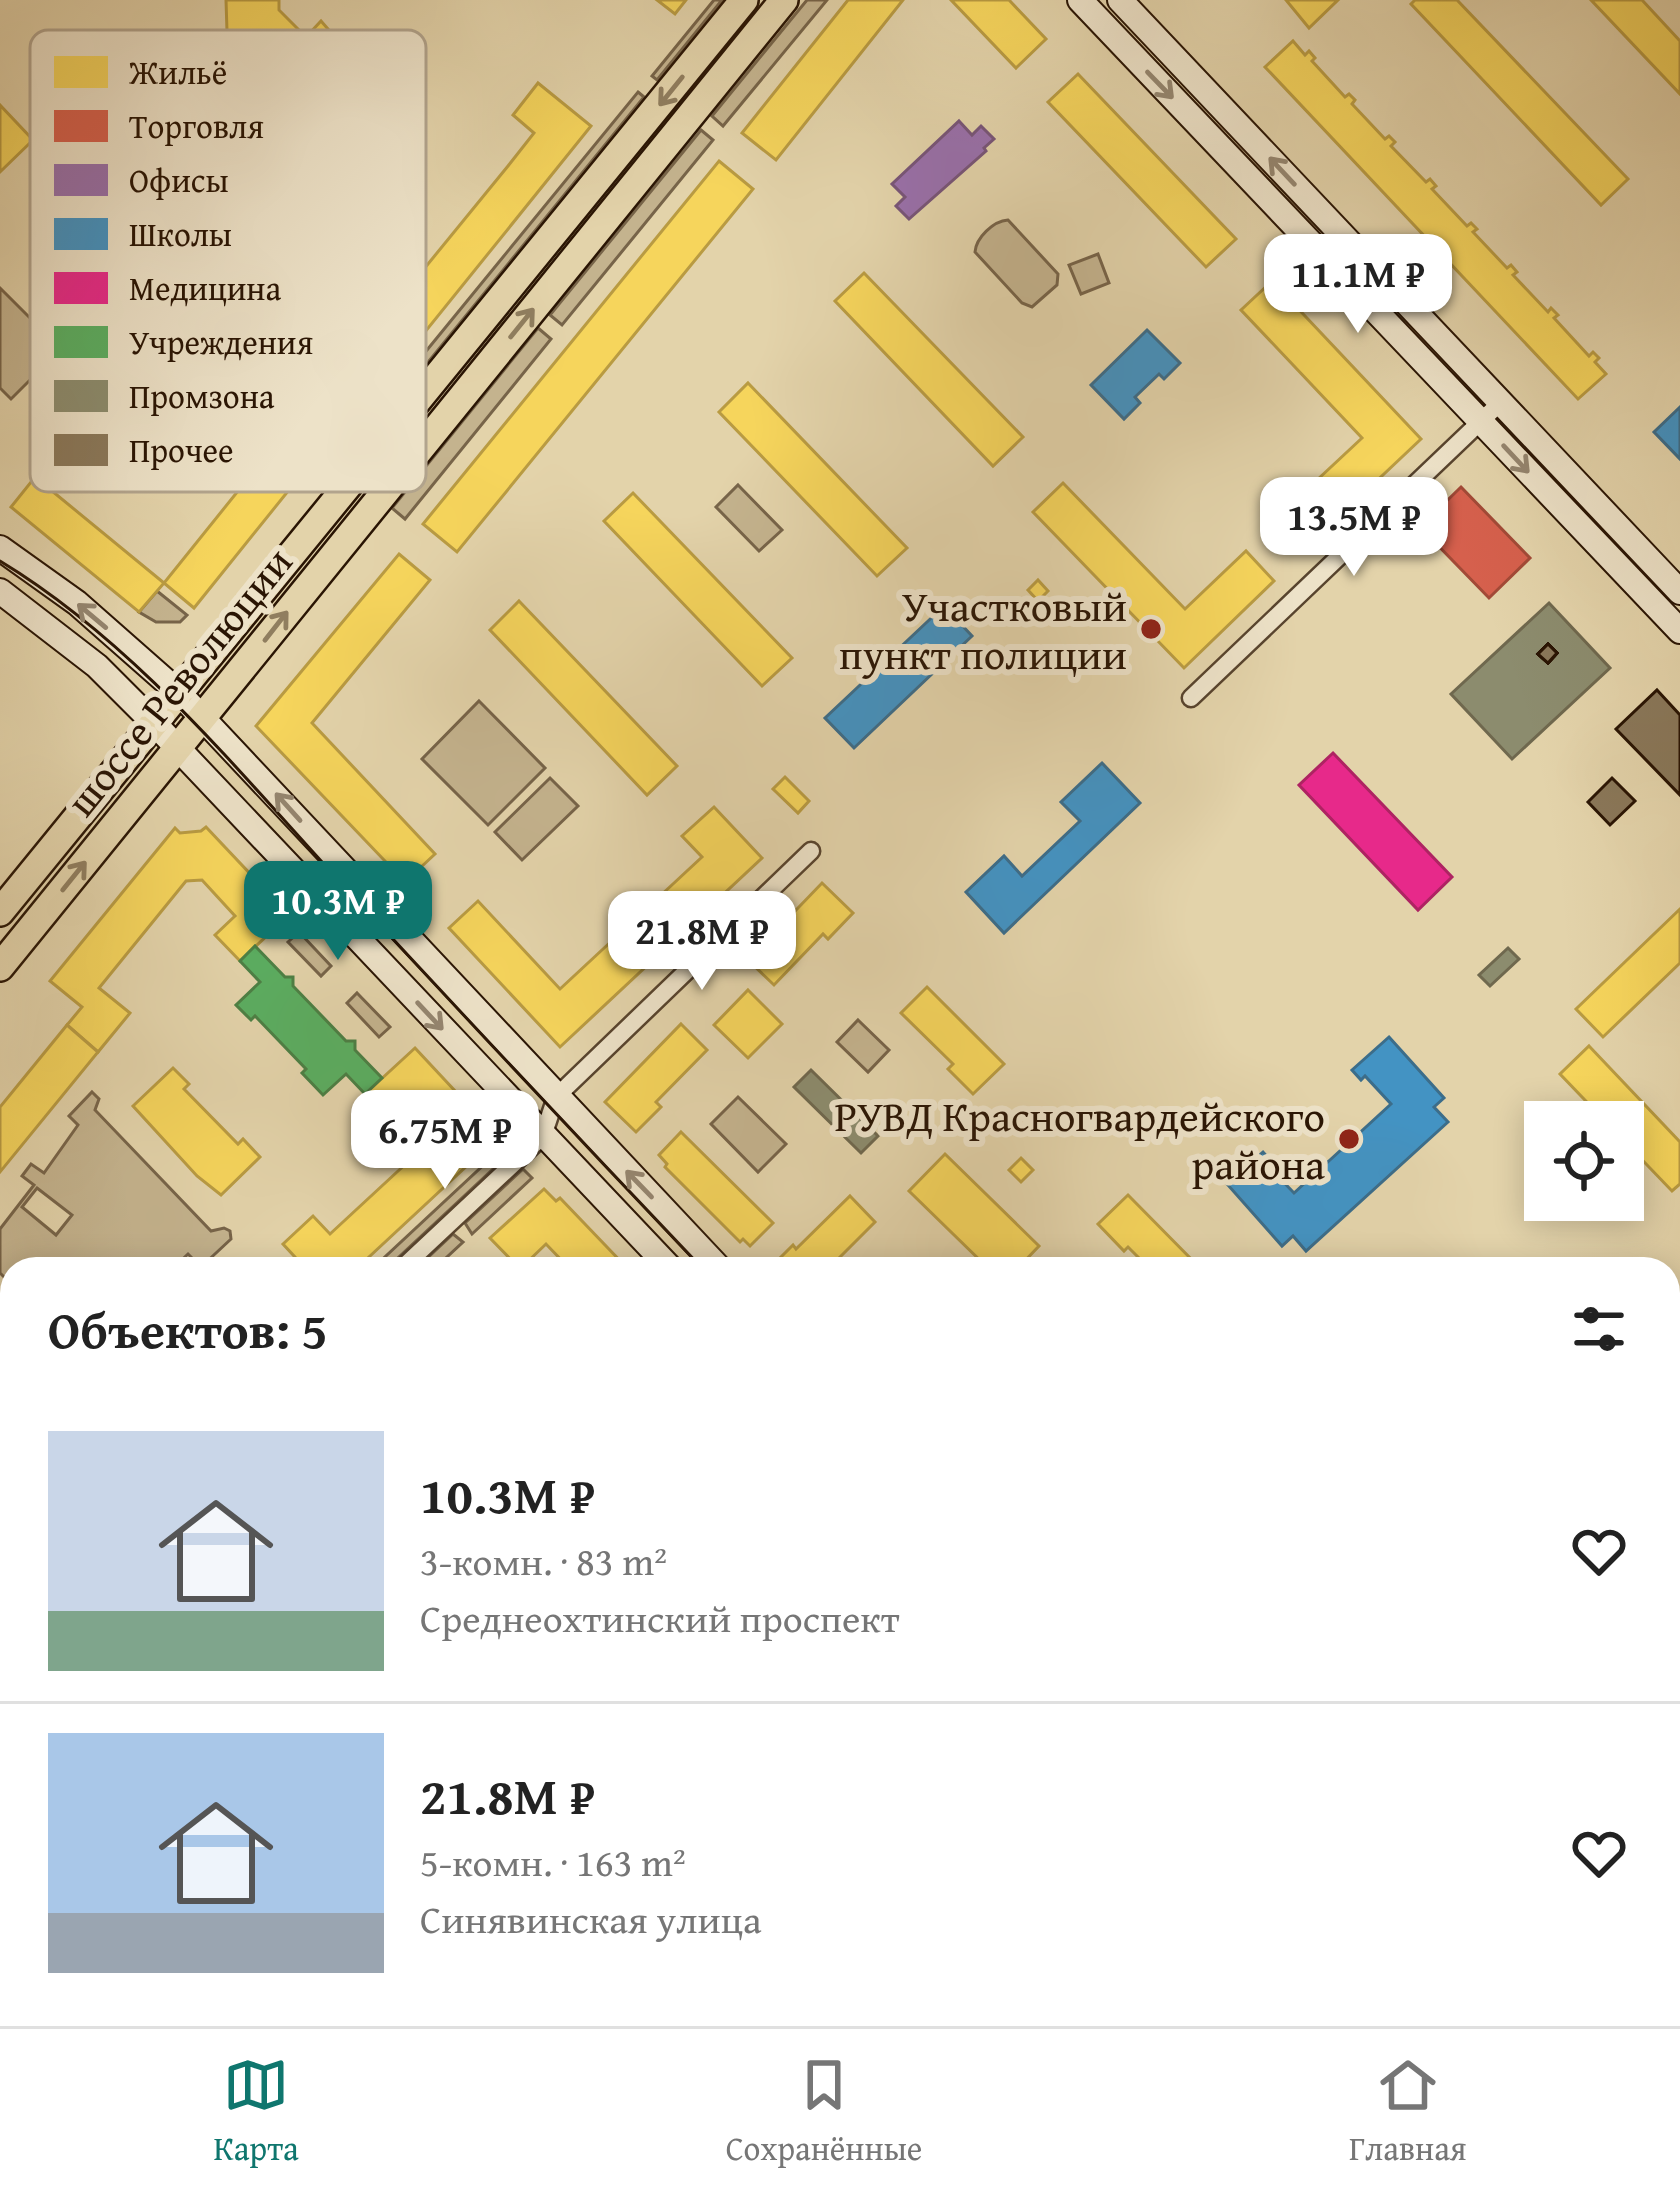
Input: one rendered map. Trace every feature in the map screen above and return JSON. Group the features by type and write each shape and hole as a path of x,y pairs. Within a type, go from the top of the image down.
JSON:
{"main road":[{"name":"шоссе Революции","path":"426,389 745,0"},
{"name":"шоссе Революции","path":"426,442 784,0"},
{"path":"1080,0 1680,631"},
{"path":"1120,0 1680,592"},
{"name":"шоссе Революции","path":"0,912 342,492"},
{"name":"шоссе Революции","path":"0,967 385,492"},
{"path":"0,548 77,603 203,717 709,1257"},
{"path":"0,591 97,666 178,747 659,1257"}],"street":[{"path":"1191,698 1501,402"},
{"path":"414,1257 543,1136 556,1097 811,851"}],"shaded area":[{"path":"714,0 722,0 657,80 652,76"},
{"path":"807,0 827,0 723,126 712,116"},
{"path":"638,92 644,97 426,365 426,351"},
{"path":"701,130 713,140 562,325 550,315"},
{"path":"1008,220 1058,274 1057,285 1032,307 1022,303 975,252 986,231"},
{"path":"1098,254 1109,283 1081,294 1069,265"},
{"path":"0,288 30,318 30,380 11,399 0,388"},
{"path":"538,328 551,339 405,519 392,508 405,492 426,492 426,466"},
{"path":"738,485 782,530 759,551 716,507"},
{"path":"157,591 187,615 180,622 156,622 139,612"},
{"path":"479,701 545,768 488,825 422,759"},
{"path":"550,778 578,806 522,860 495,832"},
{"path":"299,932 331,966 321,976 288,942"},
{"path":"357,993 390,1027 379,1037 347,1003"},
{"path":"858,1020 889,1050 868,1072 837,1042"},
{"path":"92,1092 99,1099 95,1110 211,1231 224,1228 231,1239 212,1257 0,1257 0,1229 34,1185 22,1176 31,1164 44,1173 78,1125 69,1116","holes":["37,1188 72,1215 56,1235 22,1207"]},
{"path":"738,1097 786,1144 758,1172 711,1124"},
{"path":"503,1147 509,1154 399,1257 385,1257"},
{"path":"523,1169 532,1178 472,1234 465,1223"},
{"path":"453,1234 463,1242 447,1257 429,1257"}],"building: Жильё":[{"path":"226,0 279,0 279,10 299,30 227,30"},
{"path":"657,0 686,0 675,14"},
{"path":"848,0 903,0 776,160 742,133"},
{"path":"951,0 1009,0 1046,39 1016,68"},
{"path":"1286,0 1338,0 1309,28"},
{"path":"1415,0 1457,0 1628,179 1601,205 1411,4"},
{"path":"1591,0 1642,0 1680,41 1680,94"},
{"path":"1293,41 1305,55 1309,51 1315,58 1312,61 1345,97 1349,94 1355,100 1352,104 1385,139 1389,136 1395,142 1391,146 1426,182 1430,179 1436,186 1432,189 1467,226 1471,223 1477,229 1473,232 1507,268 1511,265 1517,272 1513,275 1548,312 1551,308 1558,315 1554,318 1589,356 1593,352 1599,358 1595,362 1606,374 1578,399 1265,67"},
{"path":"1078,74 1236,239 1206,267 1048,102"},
{"path":"538,83 591,126 426,331 426,266 534,133 513,115"},
{"path":"0,105 30,137 30,143 0,172"},
{"path":"719,161 753,189 457,552 423,524"},
{"path":"864,273 1023,437 993,466 835,301"},
{"path":"1272,281 1421,439 1330,525 1301,495 1362,438 1241,310"},
{"path":"748,383 907,548 877,576 719,412"},
{"path":"30,483 30,492 53,492 164,583 139,612 11,507"},
{"path":"1063,483 1185,609 1246,551 1274,581 1184,668 1033,512"},
{"path":"237,492 287,492 194,608 164,583"},
{"path":"633,493 792,658 762,686 604,521"},
{"path":"399,554 430,580 312,723 435,854 405,882 256,726"},
{"path":"1038,580 1048,591 1038,601 1028,590"},
{"path":"519,601 677,766 647,795 490,630"},
{"path":"785,777 809,801 798,813 773,789"},
{"path":"714,807 762,858 560,1047 449,928 478,901 560,989 702,857 682,836"},
{"path":"206,827 289,915 240,961 215,935 235,916 202,880 186,881 99,988 130,1013 98,1052 67,1025 82,1007 50,981 175,828 180,833"},
{"path":"822,883 853,913 828,939 823,934 774,985 748,960"},
{"path":"1680,909 1680,963 1603,1037 1576,1009"},
{"path":"927,987 1004,1064 973,1094 948,1069 953,1064 901,1013"},
{"path":"748,990 782,1024 748,1058 714,1025"},
{"path":"681,1024 707,1050 656,1102 661,1107 636,1132 605,1102"},
{"path":"67,1025 98,1052 0,1172 0,1107"},
{"path":"1589,1046 1641,1101 1586,1101 1560,1074"},
{"path":"415,1048 498,1137 369,1257 295,1257 283,1244 313,1216 330,1234 438,1134 413,1108 394,1126 365,1094"},
{"path":"173,1068 189,1084 184,1089 238,1144 243,1139 260,1157 221,1195 197,1176 133,1106"},
{"path":"1644,1104 1680,1142 1680,1184 1672,1191 1644,1162"},
{"path":"681,1132 773,1223 750,1246 743,1239 740,1242 665,1167 659,1155"},
{"path":"945,1154 1039,1246 1028,1257 977,1257 909,1191"},
{"path":"1021,1158 1033,1170 1021,1182 1009,1170"},
{"path":"544,1189 556,1201 560,1198 617,1257 558,1257 546,1244 532,1257 508,1257 490,1238"},
{"path":"1128,1195 1189,1257 1138,1257 1128,1247 1124,1251 1098,1224"},
{"path":"850,1196 875,1222 840,1257 781,1257 793,1245 796,1249"}],"building: Торговля":[{"path":"1461,487 1530,558 1489,598 1420,527"}],"building: Офисы":[{"path":"959,121 972,135 981,126 994,139 909,219 896,206 905,197 892,184"}],"building: Школы":[{"path":"1147,330 1180,363 1164,379 1159,374 1135,397 1140,403 1124,419 1091,385"},
{"path":"1680,407 1680,459 1654,432"},
{"path":"944,606 972,636 854,748 825,718"},
{"path":"1102,763 1140,803 1004,933 966,892 1004,856 1022,876 1080,821 1061,802"},
{"path":"1389,1037 1444,1098 1434,1107 1448,1122 1306,1251 1293,1236 1282,1246 1227,1184 1263,1152 1271,1161 1267,1165 1294,1193 1391,1104 1365,1076 1361,1080 1352,1070"}],"building: Медицина":[{"path":"1333,753 1452,877 1418,910 1299,785"}],"building: Учреждения":[{"path":"255,946 285,977 293,977 293,986 346,1041 355,1041 355,1050 382,1078 365,1094 346,1074 323,1095 302,1073 306,1069 255,1016 251,1020 236,1005 260,982 240,961"}],"building: Промзона":[{"path":"1549,603 1610,668 1512,759 1451,694"},
{"path":"1508,948 1519,959 1490,986 1479,975"},
{"path":"811,1070 878,1136 861,1153 794,1087"}],"building: Прочее":[{"path":"1548,644 1557,653 1548,663 1538,654"},
{"path":"1548,644 1557,653 1548,663 1538,654"},
{"path":"1548,644 1557,653 1548,663 1538,654"},
{"path":"1548,644 1557,653 1548,663 1538,654"},
{"path":"1548,644 1557,653 1548,663 1538,654"},
{"path":"1548,644 1557,653 1548,663 1538,654"},
{"path":"1657,690 1680,715 1680,795 1616,729"},
{"path":"1612,778 1635,801 1610,825 1588,802"}],"tram line":[{"path":"0,561 95,630 182,711 692,1257"}],"place":[{"name":"Участковый пункт полиции","path":"1151,629"},
{"name":"РУВД Красногвардейского района","path":"1349,1139"}]}
